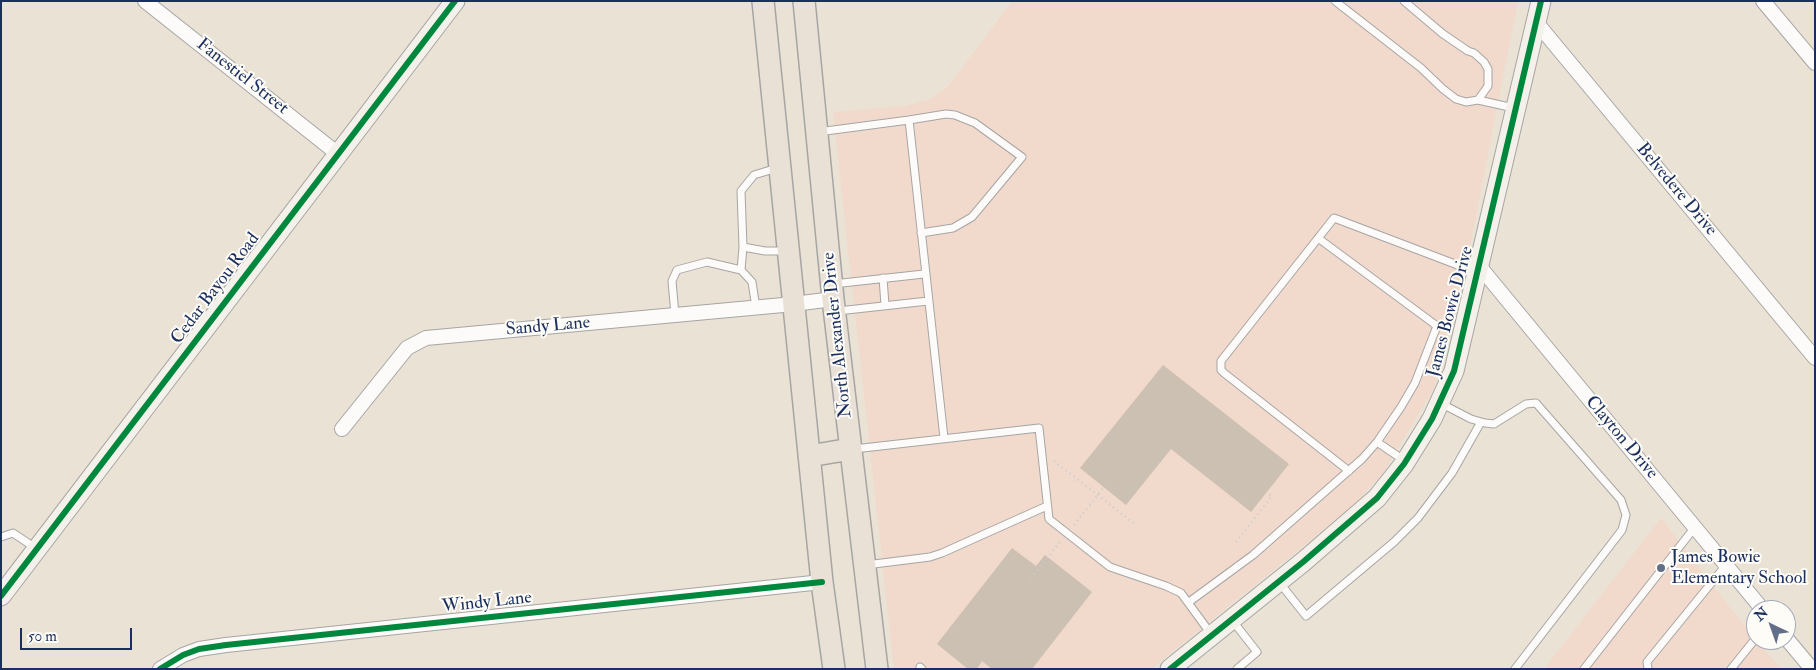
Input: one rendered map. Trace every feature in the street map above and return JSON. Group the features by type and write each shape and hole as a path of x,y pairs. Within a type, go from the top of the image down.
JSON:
{"main road":[{"path":"764,1 822,582 834,669"},
{"name":"North Alexander Drive","path":"804,1 833,298 877,669"},
{"path":"809,456 851,449"}],"street":[{"name":"Fanestiel Street","path":"145,1 338,154"},
{"name":"Cedar Bayou Road","path":"1,596 455,1"},
{"name":"James Bowie Drive","path":"1170,669 1349,524 1376,498 1406,461 1432,419 1454,371 1541,1"},
{"path":"1763,1 1815,63"},
{"name":"Belvedere Drive","path":"1536,22 1815,358"},
{"name":"Clayton Drive","path":"1479,270 1755,600"},
{"name":"Sandy Lane","path":"342,429 407,348 426,338 756,308 833,298"},
{"name":"Windy Lane","path":"160,669 183,655 199,649 226,645 822,582"},
{"path":"1796,650 1812,669"}],"lane":[{"path":"1335,1 1422,68 1456,99 1466,102 1478,100 1516,109"},
{"path":"1404,1 1443,34 1474,53 1484,62 1488,69 1488,86 1478,100"},
{"path":"817,132 946,114 964,118 985,129 1022,157 972,216 953,228 921,233"},
{"path":"909,120 924,274 944,438"},
{"path":"741,270 743,246 740,191 754,176 780,167"},
{"path":"1349,472 1224,373 1220,365 1221,361 1334,218 1479,270"},
{"path":"1189,602 1253,555 1349,472 1377,442 1415,383 1437,326 1318,238"},
{"path":"743,246 764,251 788,251"},
{"path":"675,315 672,281 677,270 707,262 741,270 752,282 756,308"},
{"path":"833,298 884,278 924,274"},
{"path":"884,278 885,305"},
{"path":"833,298 885,305 928,300"},
{"path":"1440,403 1471,419 1494,424 1526,404 1536,403 1621,500 1626,515 1622,530 1515,669"},
{"path":"1279,582 1306,616 1394,542 1418,518 1452,473 1481,422"},
{"path":"851,449 1039,428 1048,516 1052,522 1110,567 1181,593 1212,635"},
{"path":"1377,442 1406,461"},
{"path":"865,565 930,557 1047,506"},
{"path":"1584,669 1695,527"},
{"path":"1,537 13,533 37,549"},
{"path":"1639,669 1647,665 1726,565"},
{"path":"1232,619 1257,652 1237,669"},
{"path":"1731,669 1746,650"}],"path":[{"path":"1052,460 1135,524"},
{"path":"1073,526 1104,487"},
{"path":"1236,542 1272,496 1266,492"},
{"path":"1031,578 1061,541"}],"shaded area":[{"path":"1012,1 1518,1 1470,246 1434,388 1382,475 1348,510 1151,669 894,669 833,112 906,106 931,99 950,84"},
{"name":"James Bowie Elementary School","path":"1661,518 1746,627 1746,650 1765,650 1781,669 1544,669"}],"building":[{"path":"1163,365 1289,464 1251,512 1171,449 1126,505 1080,468"},
{"path":"1012,548 1036,566 1045,555 1092,592 1032,669 992,669 982,661 977,669 968,669 937,644"}],"cycle path":[{"path":"1,596 455,1"},
{"path":"1170,669 1303,562 1377,498 1404,464 1432,419 1454,371 1541,1"},
{"path":"160,669 183,655 199,649 226,645 822,582"}],"place":[{"name":"James Bowie Elementary School","path":"1661,568"}]}
